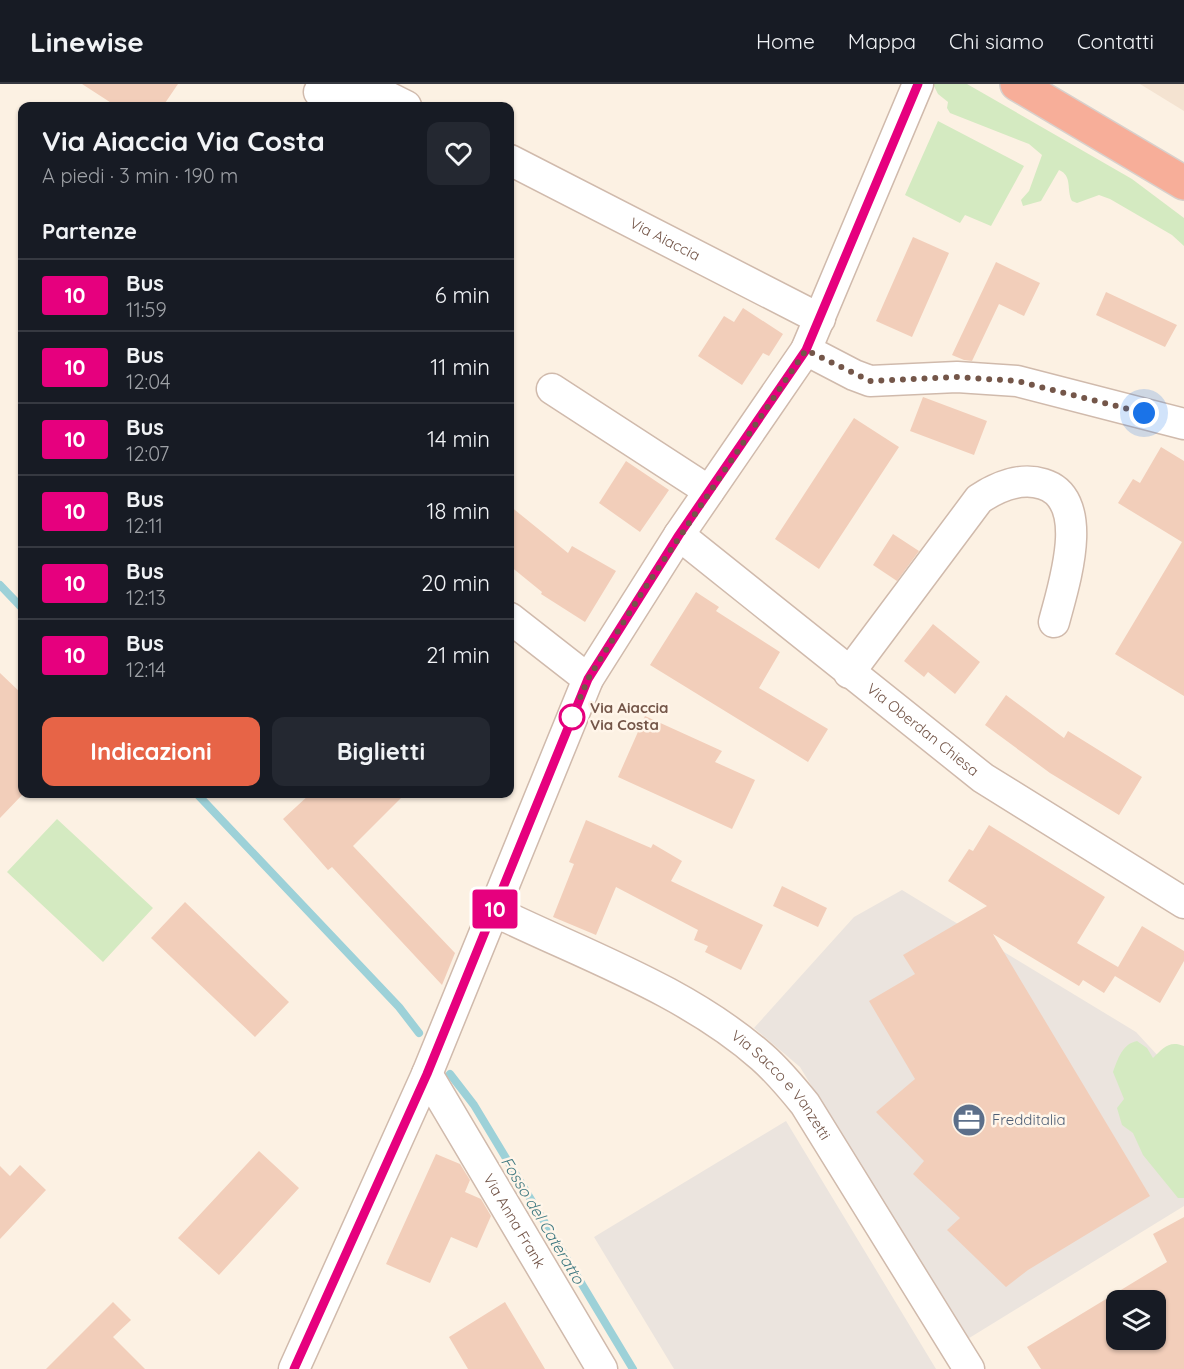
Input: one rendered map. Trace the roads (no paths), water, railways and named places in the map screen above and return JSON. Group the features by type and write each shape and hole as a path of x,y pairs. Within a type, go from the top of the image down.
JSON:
{"highway":[{"path":"1017,84 1184,183"}],"street":[{"path":"294,1369 427,1074 588,679 679,535 806,350 918,84"},
{"path":"314,94 376,91 398,102"},
{"name":"Via Aiaccia","path":"514,162 820,319"},
{"path":"806,350 870,381 957,377 1017,381 1184,424"},
{"path":"552,389 709,491"},
{"path":"849,673 979,500 995,489 1013,484 1034,481 1052,487 1062,494 1067,507 1070,562 1054,622"},
{"name":"Via Oberdan Chiesa","path":"679,535 983,778 1184,903"},
{"path":"514,621 588,679"},
{"name":"Via Sacco e Vanzetti","path":"494,911 685,1003 733,1034 775,1069 806,1104 969,1369"},
{"name":"Via Anna Frank","path":"427,1074 602,1369"}],"waterway":[{"name":"Fosso del Cateratto","path":"0,585 18,604"},
{"name":"Fosso del Cateratto","path":"201,798 399,1007 419,1033"},
{"name":"Fosso del Cateratto","path":"450,1074 474,1105 633,1369"}],"place":[{"name":"Via Aiaccia Via Costa","path":"572,717"},
{"name":"Fredditalia","path":"969,1120"}]}
